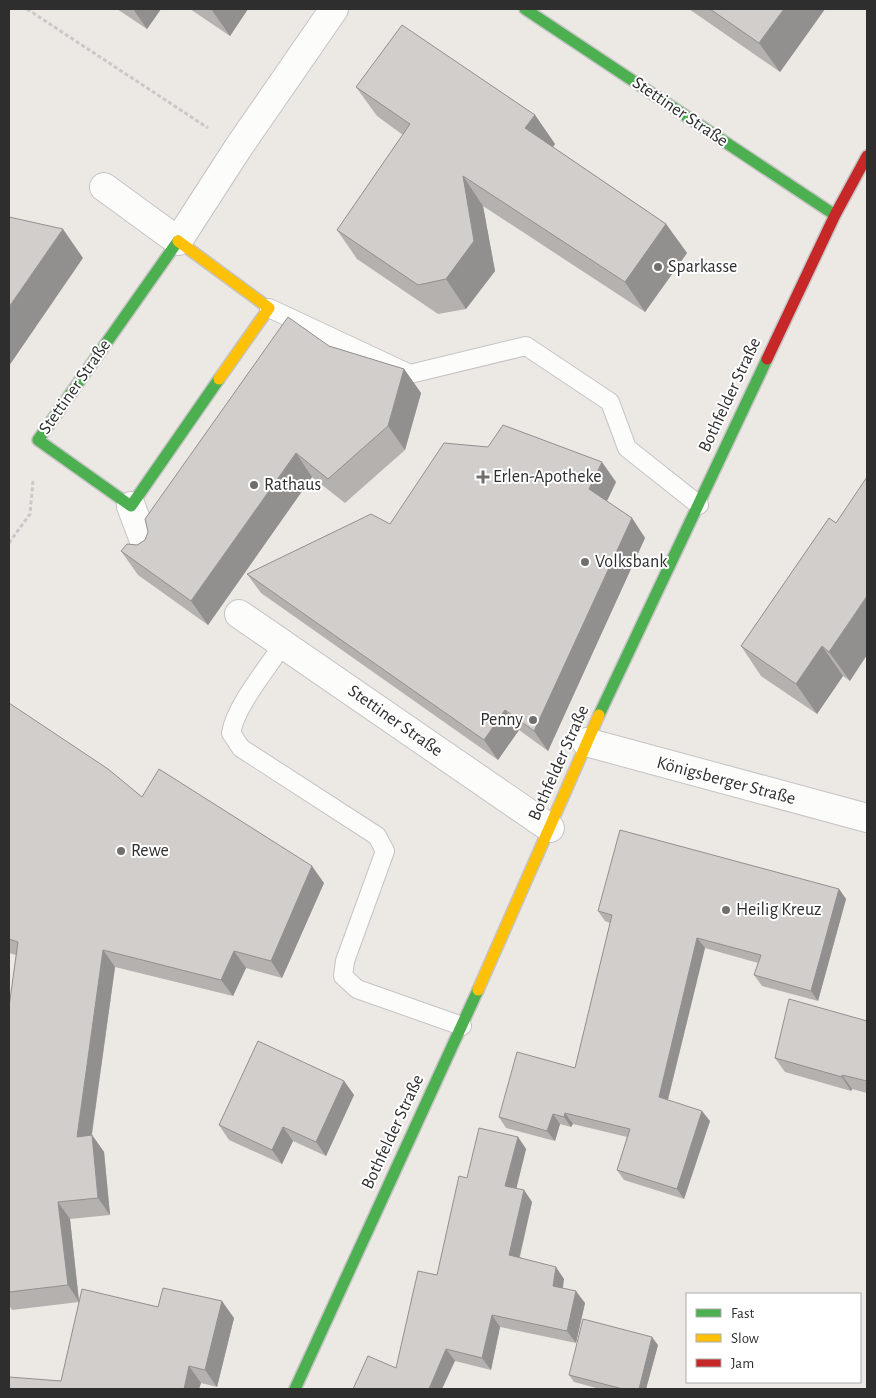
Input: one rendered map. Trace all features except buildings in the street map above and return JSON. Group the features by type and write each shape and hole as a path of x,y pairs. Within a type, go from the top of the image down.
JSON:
{"street":[{"name":"Stettiner Straße","path":"130,506 38,440 178,241 238,148 334,9"},
{"name":"Stettiner Straße","path":"525,9 835,214"},
{"name":"Bothfelder Straße","path":"295,1389 360,1243 462,1026 586,742 835,214 867,159"},
{"path":"104,187 269,308 130,506 149,554"},
{"name":"Stettiner Straße","path":"239,614 550,828"},
{"name":"Königsberger Straße","path":"586,742 867,818"}],"lane":[{"path":"269,308 410,374 526,346 610,402 627,448 699,505"},
{"path":"283,644 240,709 233,723 231,733 241,748 377,836 385,851 345,961 342,976 357,989 462,1026"}],"path":[{"path":"27,9 238,148"},
{"path":"9,543 30,514 38,440"}],"traffic: fast":[{"path":"525,9 835,215"},
{"path":"178,241 38,440 131,506 219,379"},
{"path":"599,715 767,359"},
{"path":"295,1389 478,990"}],"traffic: slow":[{"path":"178,241 269,308 219,379"},
{"path":"478,990 599,715"}],"traffic: jam":[{"path":"767,359 835,215 867,156"}],"place":[{"name":"Sparkasse","path":"658,267"},
{"name":"Erlen-Apotheke","path":"483,477"},
{"name":"Rathaus","path":"254,485"},
{"name":"Volksbank","path":"585,562"},
{"name":"Penny","path":"533,720"},
{"name":"Rewe","path":"121,851"},
{"name":"Heilig Kreuz","path":"726,910"}]}
